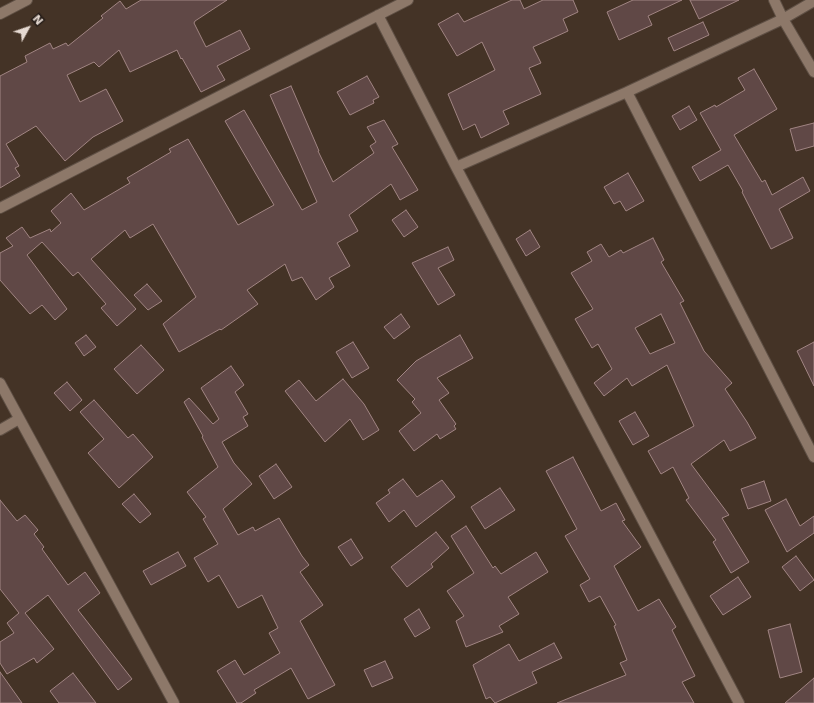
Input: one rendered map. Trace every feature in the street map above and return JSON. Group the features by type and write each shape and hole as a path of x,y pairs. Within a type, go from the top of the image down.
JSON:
{"street":[{"path":"0,14 27,0"},
{"path":"0,208 408,0"},
{"path":"774,0 783,19 814,72"},
{"path":"456,167 627,92 783,19 814,1"},
{"path":"378,15 456,167 739,703"},
{"path":"627,92 814,458"},
{"path":"0,383 174,703"},
{"path":"0,430 19,419"}],"building":[{"path":"141,0 227,0 194,23 206,47 240,30 250,49 217,66 225,80 201,92 177,50 130,72 119,50 99,67 94,62 67,75 80,102 106,89 123,121 93,137 65,161 36,126 6,144 19,166 15,168 20,176 0,188 0,76 27,62 25,56 50,43 53,49 66,43 68,46 103,18 101,16 120,1 126,9"},
{"path":"512,0 520,0 524,9 543,0 573,0 578,12 563,19 568,31 533,47 541,63 529,68 541,94 503,111 509,124 481,138 475,124 463,130 448,94 495,70 482,42 457,56 438,24 458,13 464,22"},
{"path":"633,0 682,0 648,16 652,25 619,40 607,12"},
{"path":"690,0 739,0 699,19"},
{"path":"703,22 709,35 674,51 668,38"},
{"path":"754,69 777,109 734,135 762,182 765,180 772,195 803,177 810,191 779,209 793,238 771,249 742,192 743,191 728,165 700,181 692,167 721,150 700,113 715,105 716,107 745,90 738,78"},
{"path":"367,76 379,97 373,100 374,103 350,115 337,92"},
{"path":"291,86 318,151 333,182 374,153 370,146 376,142 367,127 384,120 398,144 392,147 418,190 400,200 391,184 349,215 358,231 337,243 350,266 329,278 334,287 316,300 302,277 292,281 285,264 247,290 258,304 221,330 220,329 179,352 163,324 196,297 153,224 130,238 125,230 91,259 136,309 117,326 101,308 106,304 78,272 73,276 42,242 27,255 67,309 55,320 42,305 30,314 0,280 0,253 13,246 6,238 22,227 30,238 50,229 51,232 61,223 51,211 71,193 84,210 130,183 127,178 171,152 169,149 188,139 238,225 274,205 225,121 244,110 302,210 317,202 270,95"},
{"path":"689,106 697,120 680,130 672,116"},
{"path":"814,123 814,146 796,151 790,129"},
{"path":"628,173 644,201 626,211 620,201 614,204 604,187"},
{"path":"406,210 418,227 404,237 392,220"},
{"path":"530,230 540,247 526,256 516,239"},
{"path":"653,238 664,260 661,262 684,301 680,303 704,351 732,383 725,389 756,438 730,451 724,440 691,464 729,515 722,518 749,562 731,573 713,542 716,540 686,500 689,498 673,467 661,474 648,451 694,426 667,365 632,386 627,378 604,396 594,383 612,369 598,344 592,348 575,319 593,309 571,273 592,261 587,252 601,244 609,257 621,250 623,253","holes":["661,314 675,343 650,354 635,328"]},
{"path":"448,247 454,260 438,268 455,295 438,305 412,263"},
{"path":"147,284 162,301 148,310 134,295"},
{"path":"401,314 410,327 394,339 384,327"},
{"path":"86,335 96,347 84,356 75,343"},
{"path":"460,335 473,358 437,378 449,393 439,400 456,424 454,426 456,429 440,439 437,434 414,451 399,431 421,413 412,402 415,399 397,380 416,361"},
{"path":"353,342 369,368 352,378 336,352"},
{"path":"814,342 814,386 797,351"},
{"path":"141,345 164,370 137,394 114,369"},
{"path":"231,366 244,385 235,392 248,414 243,417 248,426 222,442 234,463 252,484 223,509 238,535 253,527 255,531 279,518 309,565 300,572 323,605 300,621 335,685 308,699 291,668 254,690 256,693 241,703 237,703 217,671 235,660 244,675 280,653 269,633 278,628 262,595 238,608 219,575 208,582 194,558 218,544 203,519 206,517 187,492 218,467 184,402 189,398 213,424 219,419 201,388"},
{"path":"343,379 364,404 379,430 363,440 350,419 325,442 285,391 299,380 316,401"},
{"path":"67,382 82,400 70,411 54,393"},
{"path":"94,400 128,438 133,434 153,457 119,488 88,453 104,439 80,412"},
{"path":"635,412 649,436 633,445 619,421"},
{"path":"573,457 601,511 616,503 625,520 622,521 641,547 614,566 638,611 659,599 676,627 672,630 695,676 682,682 694,703 557,703 626,675 620,663 627,660 614,626 616,625 600,596 589,602 580,585 590,579 565,536 577,529 546,471"},
{"path":"276,464 292,487 274,499 259,476"},
{"path":"403,479 417,497 442,480 455,497 416,527 404,510 389,522 376,503 390,493 388,490"},
{"path":"764,481 771,501 748,509 741,489"},
{"path":"500,488 515,510 485,529 471,507"},
{"path":"134,494 151,514 140,523 122,504"},
{"path":"786,499 800,526 814,516 814,533 787,552 765,510"},
{"path":"0,500 17,521 25,515 38,530 34,534 44,547 42,549 68,585 85,572 100,593 78,610 132,679 118,690 48,595 25,613 54,649 37,663 34,658 7,674 0,663 0,642 14,633 7,623 19,613 0,589"},
{"path":"466,526 493,568 495,566 501,574 536,552 548,572 508,597 519,614 499,626 503,632 466,647 456,621 464,616 447,591 474,573 451,536"},
{"path":"436,532 449,548 431,564 433,567 407,587 391,567"},
{"path":"351,539 363,558 351,566 338,547"},
{"path":"178,552 186,566 151,585 143,571"},
{"path":"796,556 814,580 800,591 782,567"},
{"path":"738,577 751,597 723,615 710,596"},
{"path":"419,609 430,628 415,637 404,619"},
{"path":"790,624 802,672 780,678 768,630"},
{"path":"554,643 562,658 532,672 537,683 495,703 490,697 486,699 473,665 509,644 519,661"},
{"path":"385,661 393,678 372,687 364,670"},
{"path":"0,672 22,703 0,703"},
{"path":"73,673 96,703 59,703 50,691"},
{"path":"814,678 814,703 785,703"}]}
